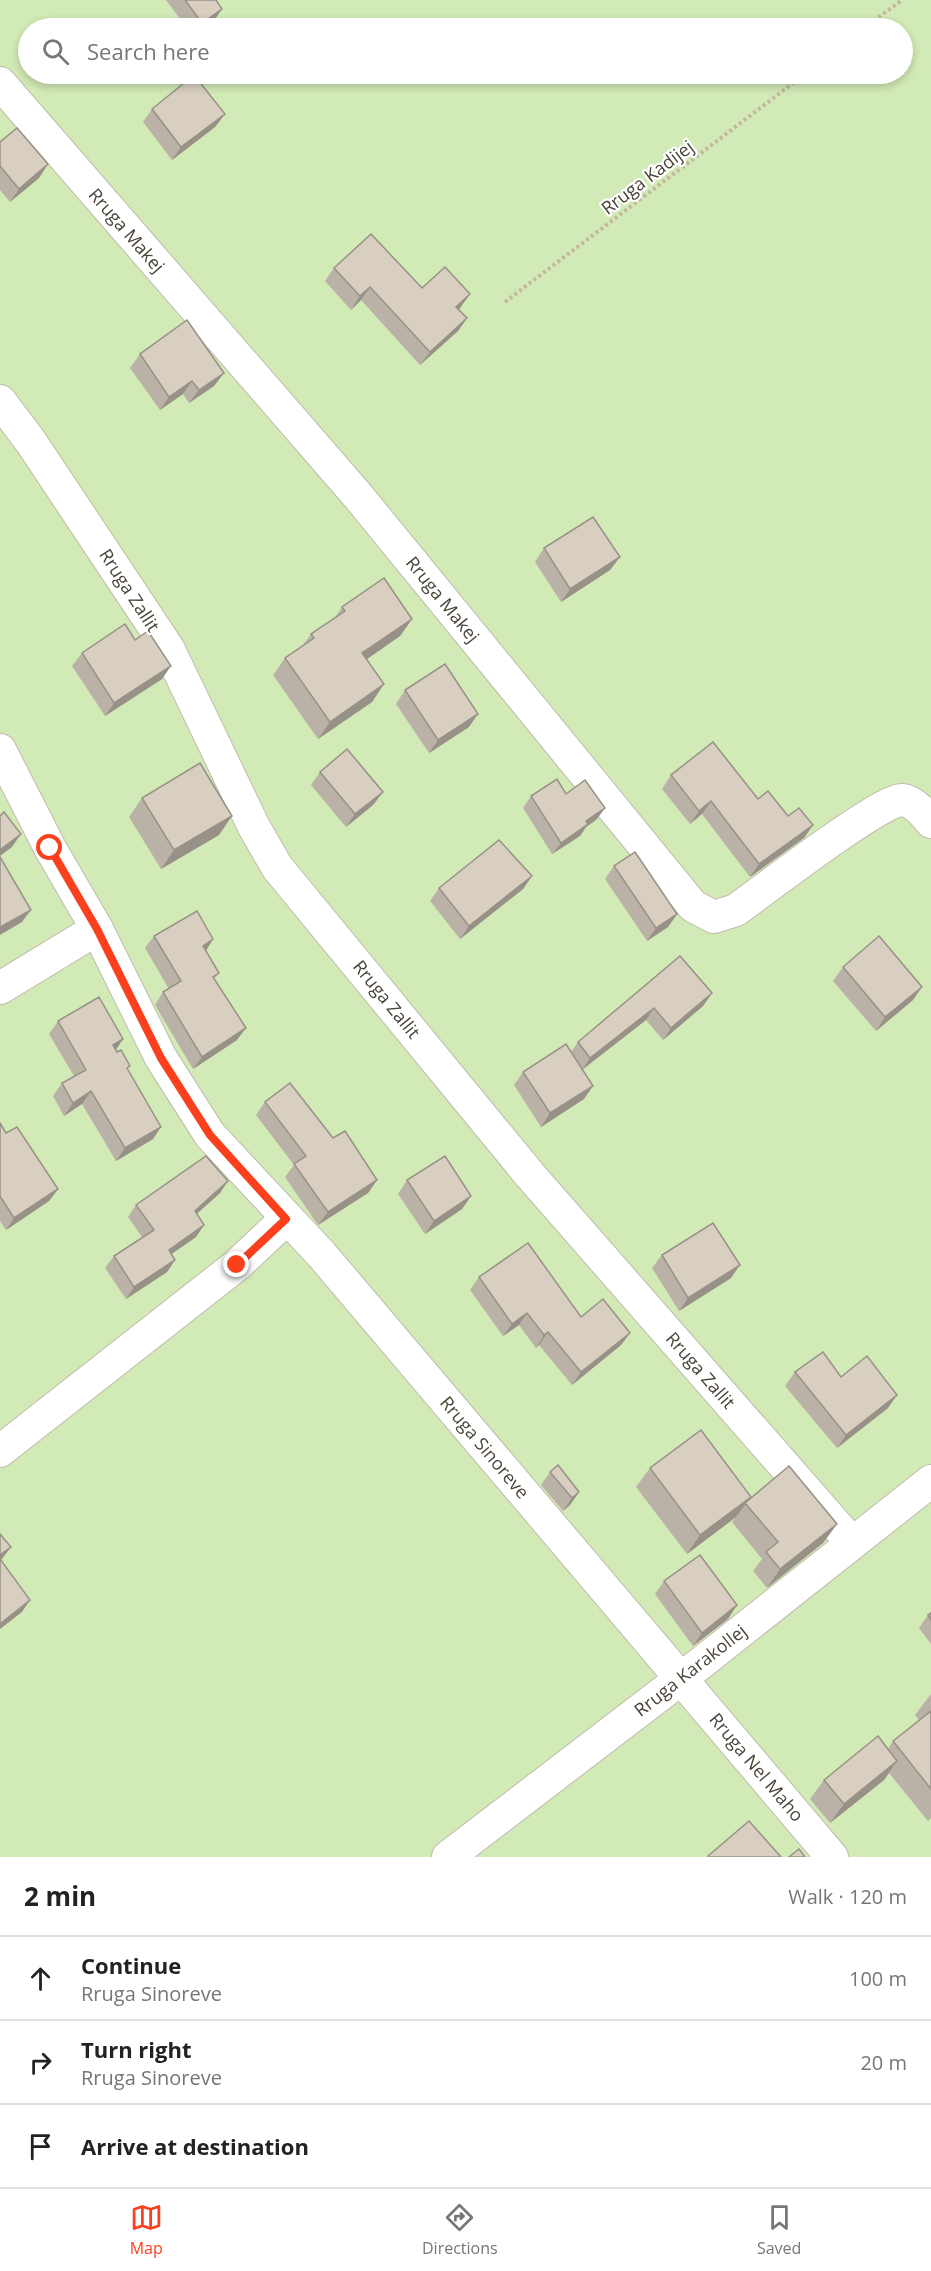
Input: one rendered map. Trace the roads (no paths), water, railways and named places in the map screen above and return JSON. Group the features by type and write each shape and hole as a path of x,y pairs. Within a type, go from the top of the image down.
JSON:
{"street":[{"name":"Rruga Makej","path":"0,83 358,496 693,906 714,917 736,910 865,818 901,799 910,803 931,822"},
{"name":"Rruga Zallit","path":"0,401 31,442 168,648 254,828 277,867 530,1175 852,1543"},
{"name":"Rruga Sinoreve","path":"0,750 50,848 97,929 161,1058 210,1135 329,1264 682,1678"},
{"path":"0,988 97,929"},
{"path":"0,1451 237,1265 286,1219"},
{"name":"Rruga Karakollej","path":"448,1857 682,1678 931,1481"},
{"name":"Rruga Nel Maho","path":"682,1678 832,1857"}]}
